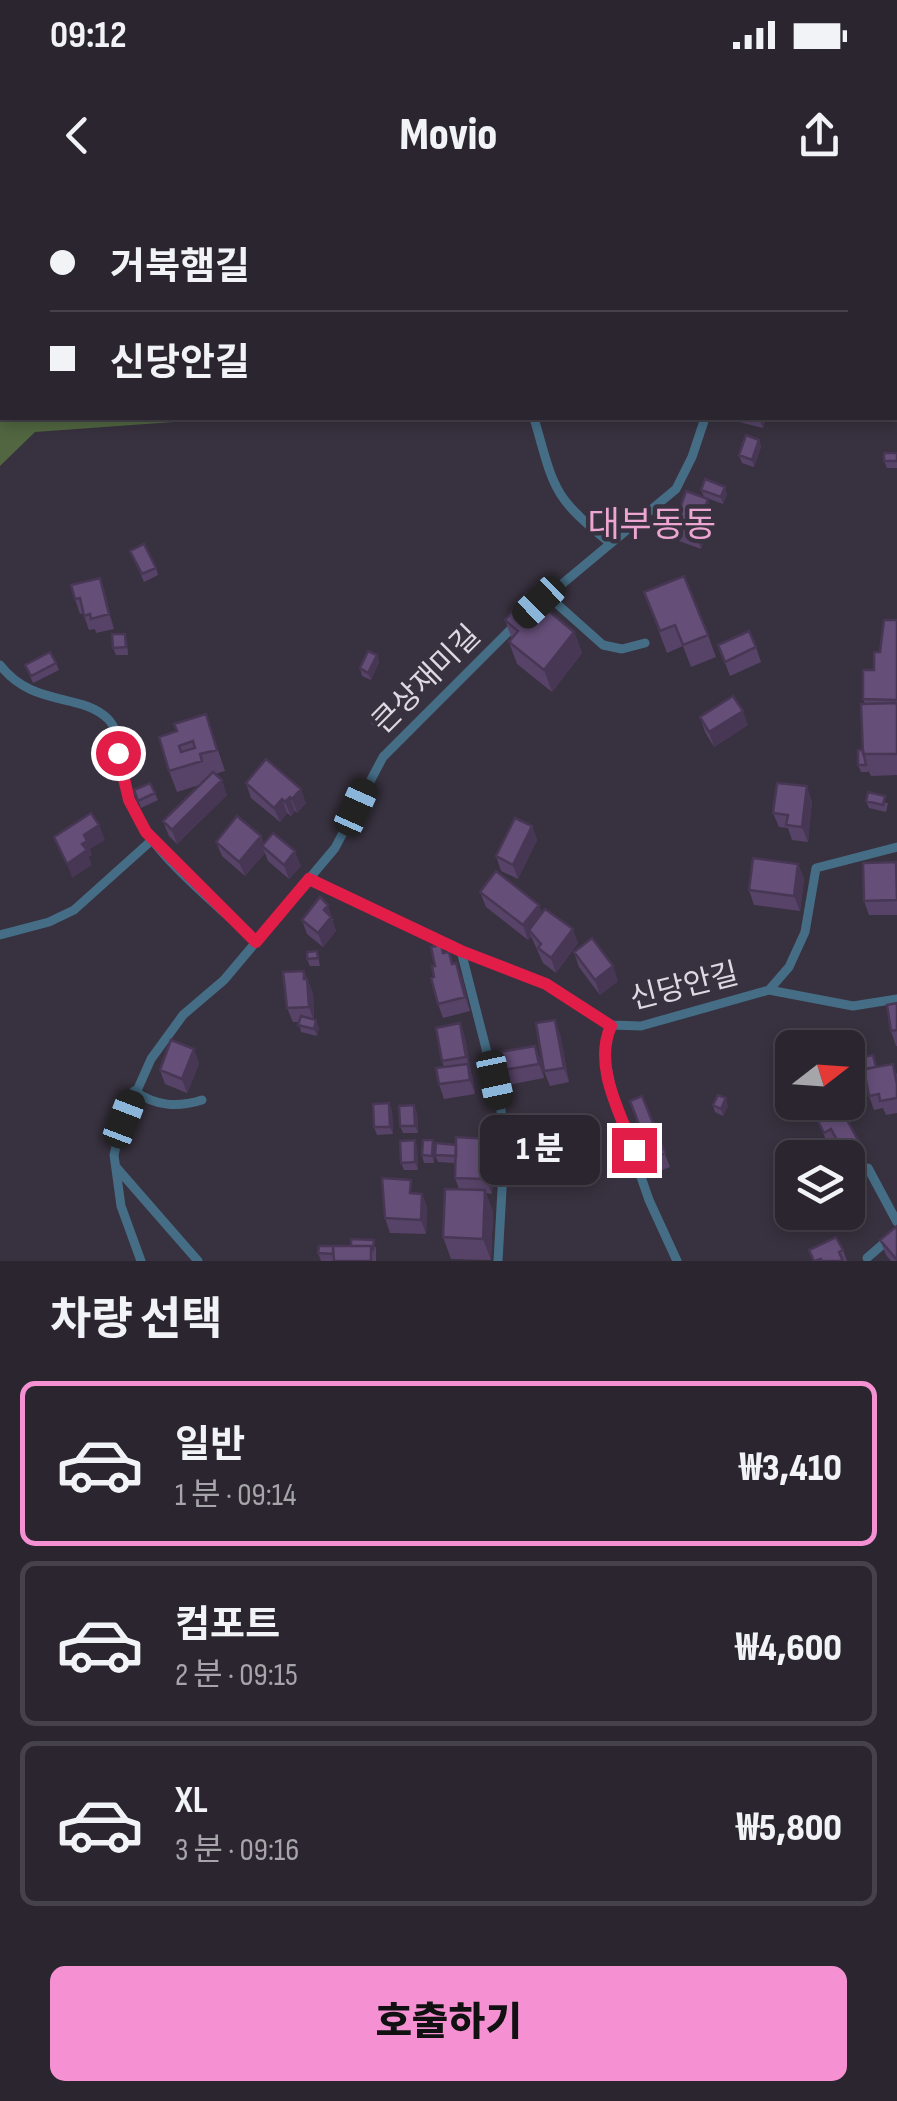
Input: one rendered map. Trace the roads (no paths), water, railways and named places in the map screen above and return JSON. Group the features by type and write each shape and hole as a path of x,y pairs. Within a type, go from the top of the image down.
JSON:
{"lane":[{"path":"535,420 556,490 574,515 610,544"},
{"name":"큰상재미길","path":"141,1261 120,1206 114,1165 120,1129 134,1091 168,1034 183,1015 224,980 309,879 345,832 374,769 384,757 547,595 676,489 704,420"},
{"path":"547,595 603,645 622,649 645,643"},
{"path":"0,665 16,682 33,692 88,708 108,719 116,734 129,800 152,840 256,942"},
{"path":"0,935 49,922 74,910 152,840"},
{"name":"신당안길","path":"769,990 789,966 805,932 816,868 897,847"},
{"name":"신당안길","path":"309,879 461,951 546,984 611,1026 640,1026 769,990 853,1006 897,998"},
{"path":"461,951 501,1108 504,1140 498,1261"},
{"name":"신당안길","path":"611,1026 604,1052 606,1070 649,1200 677,1261"},
{"path":"134,1091 160,1104 202,1100"},
{"path":"114,1165 198,1261"},
{"path":"868,1168 897,1222"},
{"path":"866,1258 897,1232"}],"district":[{"name":"대부동동","path":"652,524"}]}
